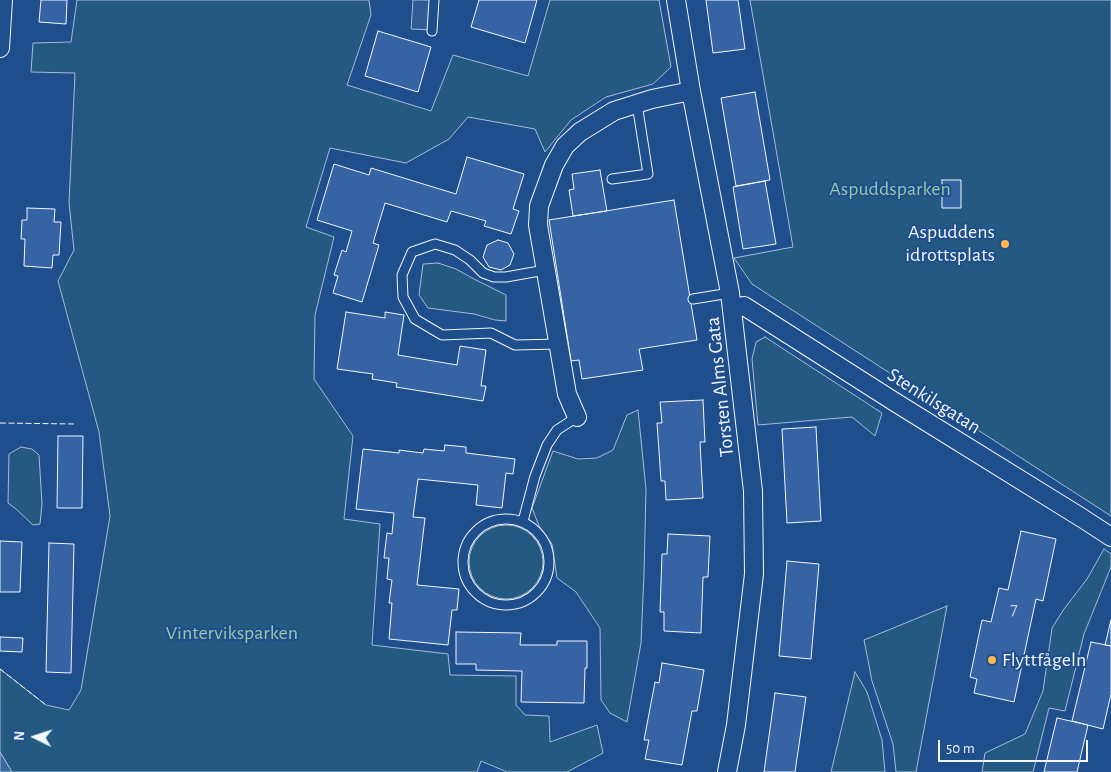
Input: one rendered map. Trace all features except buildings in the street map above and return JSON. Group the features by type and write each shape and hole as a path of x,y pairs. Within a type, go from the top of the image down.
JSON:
{"street":[{"path":"0,48 3,0"},
{"name":"Torsten Alms Gata","path":"676,0 691,91 731,301 753,491 754,574 736,725 726,772"},
{"path":"577,416 567,394 538,225 539,206 554,165 565,146 580,132 614,111 691,91"},
{"name":"Stenkilsgatan","path":"731,301 744,306 1111,537"}],"lane":[{"path":"432,31 434,0"},
{"path":"612,179 648,174 637,104"},
{"path":"545,270 506,277 494,277 484,273 455,250 435,244 412,252 402,276 404,297 415,319 442,335 491,333 515,345 558,344"},
{"path":"693,299 731,301"},
{"path":"523,521 546,444 557,430 577,416"},
{"path":"509,518 523,521 537,531 546,545 550,562 546,579 538,591 527,600 513,605 498,605 484,600 473,590 466,578 462,564 464,549 470,536 481,526 494,519 509,518"}],"green space":[{"name":"Vinterviksparken","path":"77,0 369,0 371,15 347,85 431,111 453,55 528,76 550,0 659,0 671,67 653,84 606,97 571,120 545,152 535,129 468,117 449,139 406,163 330,148 306,227 334,237 315,315 314,379 353,436 344,519 380,524 372,645 448,654 450,675 516,676 516,705 525,715 549,716 550,742 597,725 603,753 567,772 507,772 481,761 477,772 12,772 0,752 0,669 46,705 69,710 81,690 110,516 99,432 58,281 74,250 69,203 75,73 31,72 33,43 71,42"},
{"name":"Aspuddsparken","path":"750,0 1111,0 1111,516 752,284 734,258 793,247"},
{"path":"438,263 456,269 506,295 506,321 474,314 428,308 419,295 423,264"},
{"path":"765,337 882,413 875,436 852,417 758,425 752,359 756,342"},
{"path":"638,410 646,489 644,574 641,643 627,722 610,713 601,700 600,628 576,592 557,578 552,544 539,526 532,508 553,451 578,459 597,458 613,450 627,415"},
{"path":"21,447 32,449 39,455 42,504 40,524 33,525 8,503 9,454"},
{"path":"506,525 527,531 537,541 543,562 537,583 527,593 506,599 485,593 475,583 469,562 475,541 485,531"},
{"path":"1104,549 1111,554 1111,567 1084,634 1065,711 1049,708 1033,772 982,772 985,753 1025,734 1043,691 1052,628 1087,579"},
{"path":"947,606 916,772 896,772 893,744 872,681 864,640"},
{"path":"855,672 867,692 882,740 885,772 831,772"}],"shaded area":[{"path":"413,0 435,0 433,30 411,29"},
{"path":"0,752 12,772 0,772"}],"fence":[{"path":"0,423 74,424"},
{"path":"0,669 46,705"}],"place":[{"name":"Aspuddens idrottsplats","path":"1005,244"},
{"name":"Flyttfågeln","path":"992,660"}]}
